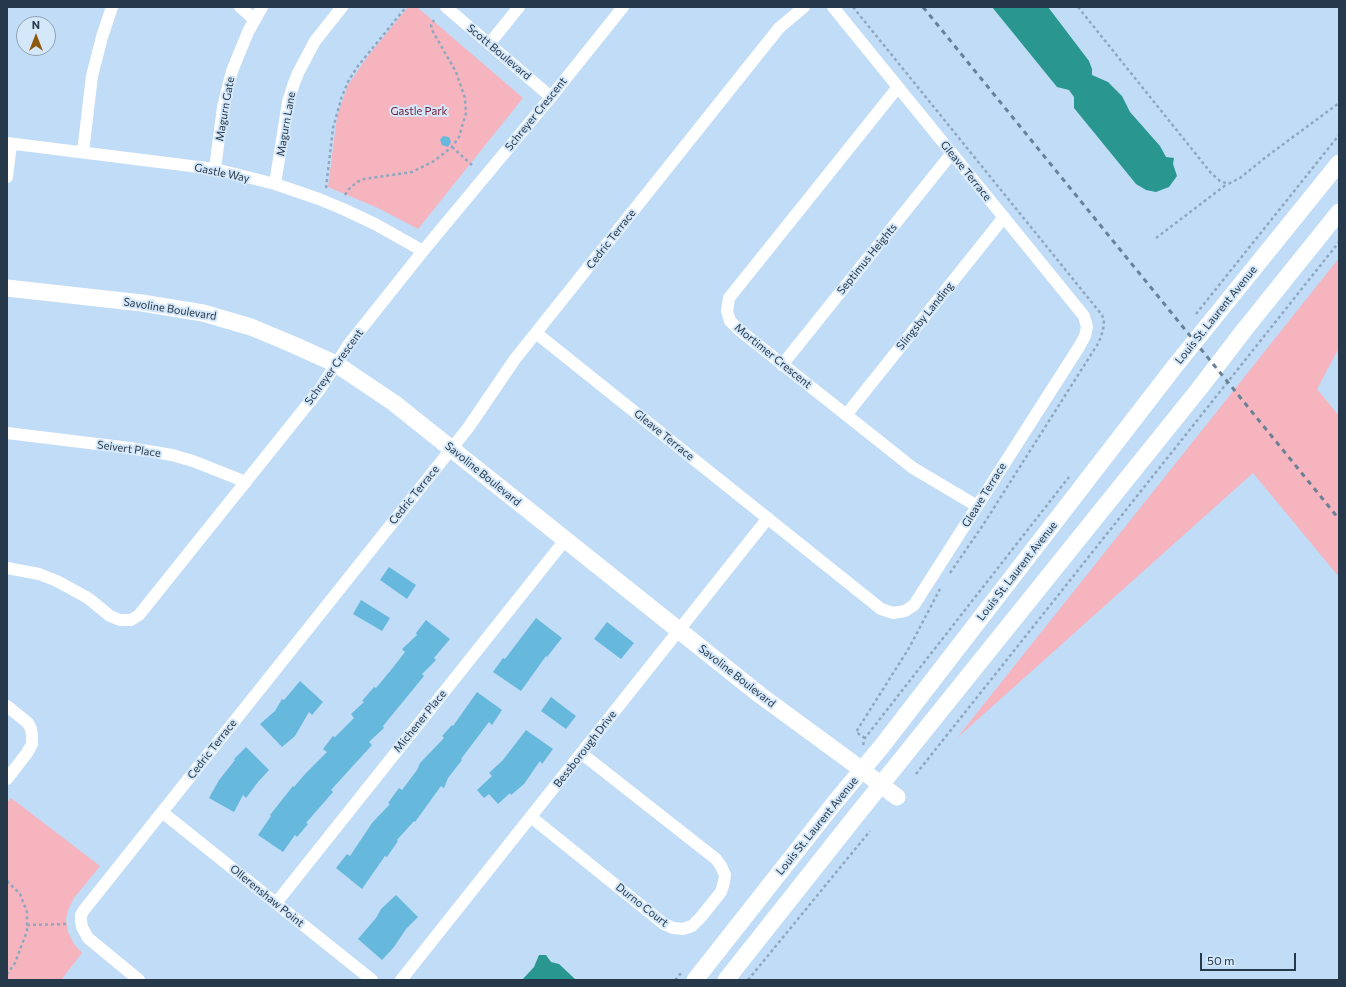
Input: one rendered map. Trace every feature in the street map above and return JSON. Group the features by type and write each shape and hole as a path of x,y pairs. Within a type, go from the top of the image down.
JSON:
{"main road":[{"name":"Louis St. Laurent Avenue","path":"695,980 862,770 1175,366 1217,300 1339,163"},
{"path":"726,980 1339,212"},
{"name":"Savoline Boulevard","path":"7,288 142,303 203,313 251,327 294,344 336,364 394,403 760,695 897,797"}],"street":[{"path":"83,152 95,63 112,7"},
{"path":"240,7 255,20"},
{"name":"Magurn Gate","path":"215,169 226,94 239,53 262,7"},
{"name":"Magurn Lane","path":"275,184 288,102 300,67 314,41 342,7"},
{"name":"Scott Boulevard","path":"446,7 551,97"},
{"path":"489,44 519,7"},
{"name":"Schreyer Crescent","path":"7,568 45,576 88,598 110,616 120,620 131,620 139,615 320,389 349,344 423,251 551,97 623,7"},
{"name":"Cedric Terrace","path":"139,980 88,938 82,927 81,915 87,906 468,428 515,359 779,28 804,7"},
{"name":"Gleave Terrace","path":"536,333 881,609 894,614 905,611 914,605 1079,348 1085,336 1086,327 1084,316 833,7"},
{"name":"Mortimer Crescent","path":"898,87 729,298 727,311 730,321 738,329 846,416 913,468 977,506"},
{"path":"7,177 9,143"},
{"name":"Gastle Way","path":"9,143 215,169 275,184 343,209 375,224 423,251"},
{"name":"Septimus Heights","path":"782,364 952,153"},
{"name":"Slingsby Landing","path":"846,416 1004,218"},
{"name":"Seivert Place","path":"7,433 130,448 172,455 211,467 246,482"},
{"name":"Bessborough Drive","path":"401,980 768,518"},
{"name":"Michener Place","path":"276,903 565,540"},
{"path":"7,706 28,723 31,729 32,744 7,779"},
{"name":"Durno Court","path":"531,817 664,924 673,928 683,929 692,926 721,892 725,875 716,859 581,754"},
{"name":"Ollerenshaw Point","path":"162,812 372,980"}],"path":[{"path":"326,188 333,128 342,96 349,80 358,66 406,7"},
{"path":"853,7 1098,309 1104,320 1103,330 1099,342 987,519 950,574"},
{"path":"1078,7 1211,172 1220,181 1228,184"},
{"path":"345,195 357,182 372,177 412,172 434,161 452,146 458,136 465,120 466,105 463,89 456,72 432,30 431,25 434,20"},
{"path":"1156,238 1228,184 1240,178 1339,103"},
{"path":"1217,300 1339,135"},
{"path":"452,146 472,165"},
{"path":"916,774 1339,242"},
{"path":"863,744 865,738 1073,472"},
{"path":"865,738 856,732 910,648 942,586"},
{"path":"748,980 870,831"},
{"path":"7,881 20,894 26,912 27,925 27,931 15,963 7,974"},
{"path":"27,925 68,924"}],"green space":[{"name":"Gastle Park","path":"408,7 417,7 523,98 418,229 378,208 328,187 337,117 348,85 368,56"},
{"path":"1339,258 1339,348 1317,389 1339,416 1339,577 1253,473 957,738"},
{"path":"11,798 100,866 74,898 68,910 66,919 68,932 74,944 82,953 61,980 7,980 7,803"}],"shaded area":[{"path":"992,7 1048,7 1089,61 1092,69 1092,75 1108,82 1122,96 1130,112 1160,146 1166,157 1174,158 1173,164 1177,176 1169,187 1156,192 1146,190 1136,184 1074,108 1074,97 1069,90 1057,87"},
{"path":"539,955 546,955 551,962 559,964 576,980 522,980 534,967"}],"building":[{"path":"443,136 449,137 451,142 448,147 442,145 440,140"},
{"path":"389,567 416,585 407,599 380,580"},
{"path":"361,600 390,618 382,631 353,614"},
{"path":"536,618 562,638 547,657 546,656 521,691 493,672 503,658 505,659"},
{"path":"426,620 450,639 434,658 436,660 422,674 424,676 383,726 384,728 369,742 372,745 331,790 333,792 306,823 308,824 297,837 295,835 283,852 258,835 271,816 270,815 293,786 294,787 327,752 323,749 333,736 335,737 354,718 351,714 364,702 362,701 374,687 376,688 391,670 405,652 402,649 417,635 416,633"},
{"path":"607,622 634,643 621,659 594,639"},
{"path":"300,681 323,702 312,715 309,712 295,736 282,747 260,724 275,711 282,699 284,700"},
{"path":"477,692 502,710 492,725 489,722 448,778 444,788 441,786 415,822 414,821 397,840 398,841 387,857 385,856 362,889 336,868 347,854 350,856 372,823 390,804 388,803 399,788 402,790 417,770 420,763 444,738 442,736 452,725 453,726"},
{"path":"551,697 576,716 566,729 541,711"},
{"path":"526,730 553,749 542,764 540,761 524,784 511,795 510,793 498,804 489,794 484,798 477,790 492,776 489,773 503,760"},
{"path":"246,747 269,770 246,798 243,795 234,812 209,798 219,780 235,760 234,759"},
{"path":"396,895 418,917 406,929 394,947 382,960 358,939 376,918 381,909"}],"railway":[{"path":"923,7 1339,519"}]}
